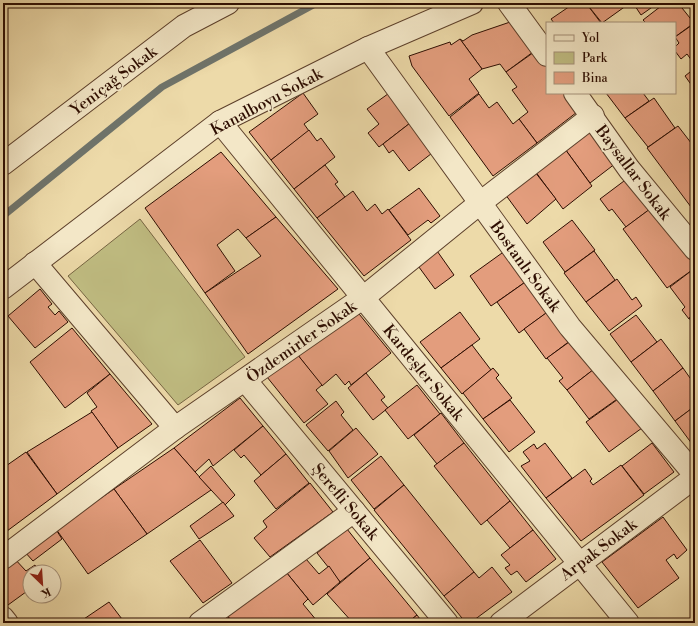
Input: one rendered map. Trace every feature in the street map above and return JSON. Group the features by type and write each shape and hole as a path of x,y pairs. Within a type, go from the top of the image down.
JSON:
{"street":[{"name":"Yeniçağ Sokak","path":"3,164 184,26 228,3"},
{"name":"Kanalboyu Sokak","path":"3,288 220,122 368,48 472,3"},
{"path":"508,3 546,54"},
{"name":"Bostanlı Sokak","path":"368,48 570,327 695,476"},
{"name":"Baysallar Sokak","path":"577,94 629,169 695,249"},
{"name":"Özdemirler Sokak","path":"3,558 175,428 364,296 480,203 593,116"},
{"name":"Kardeşler Sokak","path":"220,122 364,296 578,564 628,623"},
{"path":"35,263 175,428"},
{"name":"Şerefli Sokak","path":"245,380 447,623"},
{"name":"Arpak Sokak","path":"501,623 695,476"},
{"path":"200,623 354,511"},
{"path":"3,618 7,623"}],"green space":[{"path":"140,219 245,357 178,405 68,276"}],"building":[{"path":"580,3 586,3 600,22 553,22 551,19 573,4 575,7"},
{"path":"586,3 630,3 603,22 601,22"},
{"path":"633,3 658,3 641,15"},
{"path":"665,3 678,3 694,23 676,36 676,22 645,22 643,20"},
{"path":"516,20 537,49 506,72 500,64 482,69 460,39 463,41 472,35"},
{"path":"695,23 695,65 687,54 681,59 676,52 676,46 679,43 676,36"},
{"path":"460,39 482,69 469,79 479,93 449,116 412,66 409,56 450,42 451,45"},
{"path":"537,50 546,62 546,94 570,94 581,109 537,143 519,119 528,112 512,90 517,87 506,72"},
{"path":"695,68 695,90 685,76"},
{"path":"392,91 414,120 379,147 368,133 379,124 367,109"},
{"path":"303,93 318,114 304,124 309,131 271,160 249,132"},
{"path":"479,94 489,108 497,102 513,124 519,119 537,143 493,176 450,117"},
{"path":"607,94 644,94 649,101 625,118"},
{"path":"654,98 675,128 648,147 625,118"},
{"path":"414,120 436,150 409,171 393,150 389,153 383,144"},
{"path":"678,126 695,148 695,204 691,207 647,148"},
{"path":"594,127 620,160 590,183 565,149"},
{"path":"309,130 317,141 321,138 335,157 294,189 271,160"},
{"path":"565,149 592,186 563,209 535,171"},
{"path":"221,152 276,217 246,238 238,229 217,245 235,271 205,293 145,208"},
{"path":"325,165 338,182 335,184 345,197 317,218 294,189"},
{"path":"535,172 556,199 527,224 505,194"},
{"path":"632,175 654,206 626,227 612,209 609,211 600,199"},
{"path":"419,188 440,216 431,223 428,220 408,235 389,210"},
{"path":"353,191 367,211 375,204 382,214 388,209 411,240 364,276 317,218"},
{"path":"654,206 695,261 695,268 667,288 623,229"},
{"path":"276,217 338,289 248,354 205,293 261,256 246,238"},
{"path":"572,220 595,250 565,272 543,242"},
{"path":"435,248 454,275 435,289 416,263"},
{"path":"509,248 531,278 491,306 470,276"},
{"path":"594,251 615,280 586,302 564,273"},
{"path":"695,268 695,314 689,319 682,310 685,307 670,287"},
{"path":"531,278 553,308 519,333 497,302"},
{"path":"617,279 632,300 636,297 642,306 609,331 586,302"},
{"path":"40,289 52,304 48,307 55,315 59,311 68,322 35,348 8,316"},
{"path":"553,308 575,337 546,359 524,329"},
{"path":"355,309 391,353 351,385 349,381 345,385 336,374 322,386 297,354"},
{"path":"460,312 480,339 441,368 420,342"},
{"path":"695,314 695,327 689,318"},
{"path":"636,315 657,342 631,362 610,334"},
{"path":"72,328 110,374 65,408 30,362"},
{"path":"576,337 598,366 567,390 559,381 563,378 547,358"},
{"path":"661,339 683,368 653,391 631,362"},
{"path":"472,345 491,370 462,394 441,368"},
{"path":"297,354 322,385 316,390 328,404 304,423 267,377"},
{"path":"598,366 620,397 589,419 567,390"},
{"path":"493,368 499,375 496,378 512,398 483,419 463,393"},
{"path":"683,368 695,385 695,406 675,421 653,391"},
{"path":"366,373 385,397 381,400 388,408 373,420 348,388"},
{"path":"110,374 152,424 118,448 91,411 97,407 87,393"},
{"path":"417,385 440,414 408,439 385,410"},
{"path":"621,397 642,428 609,452 586,422"},
{"path":"240,398 263,426 213,466 209,459 195,472 174,448"},
{"path":"510,400 535,432 509,452 483,419"},
{"path":"336,401 344,412 341,415 353,430 328,451 306,425"},
{"path":"695,406 695,448 675,421"},
{"path":"92,412 118,448 57,494 27,452"},
{"path":"441,413 464,443 437,464 414,435"},
{"path":"263,426 286,454 261,475 244,455 241,458 234,450"},
{"path":"356,428 378,454 348,478 329,451"},
{"path":"464,443 510,501 481,525 434,466"},
{"path":"545,443 572,478 546,498 521,466 530,461 523,452 534,444 537,449"},
{"path":"652,443 674,472 644,494 622,466"},
{"path":"174,448 211,490 147,534 114,489"},
{"path":"26,452 57,494 3,534 3,468"},
{"path":"286,454 309,483 276,509 254,481"},
{"path":"381,456 404,485 374,509 351,480"},
{"path":"621,465 644,495 581,541 546,498 585,469 592,479 590,481 593,485"},
{"path":"211,466 235,495 225,505 199,477"},
{"path":"310,483 333,512 270,557 254,538 267,527 263,521"},
{"path":"404,485 474,572 444,596 374,510"},
{"path":"114,489 147,534 88,574 56,529"},
{"path":"510,501 533,530 510,548 487,520"},
{"path":"223,502 234,516 199,539 190,526"},
{"path":"663,517 687,550 677,559 674,554 666,560 679,578 638,608 602,562"},
{"path":"55,528 62,539 33,561 24,551"},
{"path":"347,529 370,558 340,582 317,553"},
{"path":"533,530 556,559 526,582 517,571 511,575 505,568 510,565 501,555"},
{"path":"200,540 232,583 203,603 170,561"},
{"path":"13,557 22,567 22,595 8,605 3,600 3,565"},
{"path":"370,558 417,615 407,623 353,623 327,594"},
{"path":"306,559 319,574 329,566 340,582 313,605 286,572"},
{"path":"492,567 512,592 470,623 466,623 444,596 474,572 479,578"},
{"path":"286,572 308,599 303,604 317,621 314,623 233,623 226,614"},
{"path":"109,602 125,623 78,623"},
{"path":"226,614 233,623 213,623"},
{"path":"417,615 423,623 407,623"}],"waterway":[{"path":"3,216 162,87 317,3"}]}
